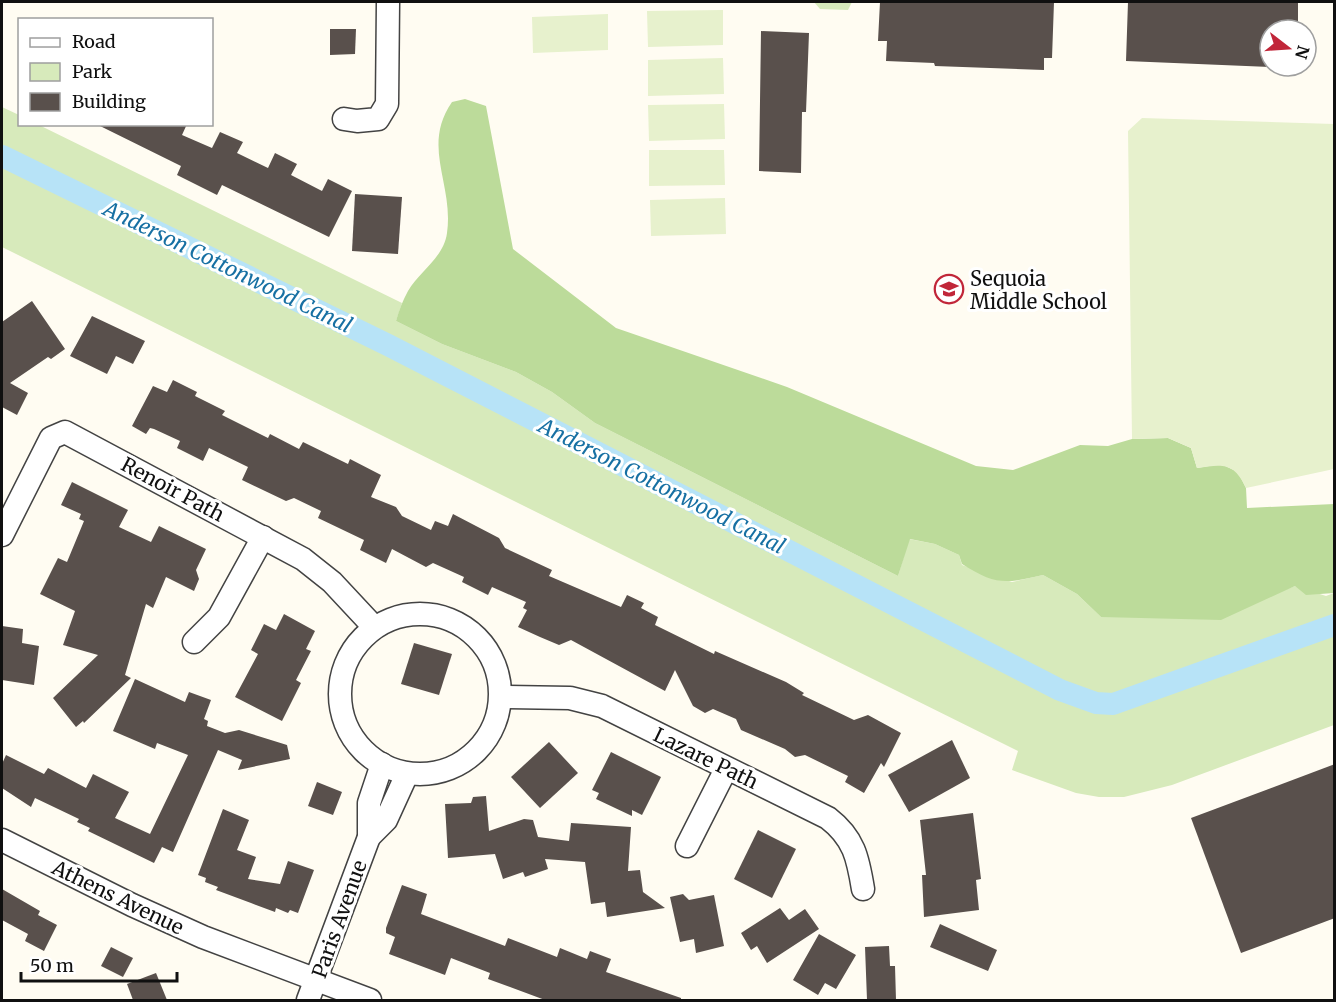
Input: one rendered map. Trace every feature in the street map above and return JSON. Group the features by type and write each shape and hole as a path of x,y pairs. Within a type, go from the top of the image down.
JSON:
{"street":[{"path":"344,119 357,121 378,119 387,104 388,2"},
{"name":"Renoir Path","path":"2,535 51,438 65,432 262,537 318,570 375,627"},
{"path":"194,642 219,617 262,537"},
{"path":"416,613 438,615 459,623 477,636 490,654 499,675 501,697 491,732 467,759 452,768 434,773 407,774 382,764 355,740 341,707 342,680 350,654 375,627 394,617 416,613"},
{"name":"Lazare Path","path":"501,697 570,698 602,706 836,824 852,842 857,853 863,889"},
{"name":"Paris Avenue","path":"312,990 369,837 369,803 382,764"},
{"path":"687,846 726,769"},
{"name":"Paris Avenue","path":"369,837 386,820 407,774"},
{"name":"Athens Avenue","path":"2,840 132,905 312,990 370,1000"}],"green space":[{"path":"814,2 852,2 848,10 820,9"},
{"path":"723,10 723,45 648,47 647,11"},
{"path":"608,14 608,50 533,53 532,17"},
{"path":"723,58 724,94 648,96 648,60"},
{"path":"465,99 486,106 513,249 616,328 787,387 976,466 1013,470 1080,445 1108,446 1132,439 1168,438 1191,448 1197,468 1221,464 1238,472 1246,488 1247,508 1334,504 1334,593 1306,595 1295,586 1221,620 1101,617 1077,594 1043,575 1009,581 992,579 962,564 959,555 935,544 910,539 898,576 595,423 552,392 516,372 442,344 396,321 408,291 437,257 445,242 448,215 440,166 439,135 443,119 452,102"},
{"path":"724,104 725,139 649,141 648,105"},
{"path":"2,107 18,115 18,126 41,126 402,303 396,321 442,344 516,372 552,392 595,423 898,576 909,539 935,544 959,555 962,565 1012,582 1043,575 1077,594 1101,617 1266,597 1295,586 1326,596 1334,593 1334,725 1172,785 1124,797 1099,797 1076,793 1012,770 1018,751 2,247"},
{"path":"1142,118 1334,124 1334,469 1246,488 1232,469 1221,466 1197,468 1191,448 1168,438 1132,439 1128,131"},
{"path":"649,150 724,150 725,185 649,186"},
{"path":"725,198 726,234 651,236 650,200"}],"building":[{"path":"880,2 1054,2 1052,58 1044,58 1044,70 935,66 934,63 886,61 887,41 878,41"},
{"path":"1128,2 1298,2 1298,18 1258,18 1258,66 1126,61"},
{"path":"330,29 356,29 355,54 330,55"},
{"path":"761,31 809,33 806,112 802,112 801,173 759,171"},
{"path":"100,126 186,126 182,135 212,148 220,132 243,142 237,153 268,168 275,153 297,164 291,175 322,191 328,179 352,191 329,237 222,185 217,195 177,175 181,166"},
{"path":"355,194 402,197 398,254 352,251"},
{"path":"32,301 65,349 51,359 48,357 10,383 28,393 17,415 2,407 2,322"},
{"path":"92,316 145,341 133,364 116,356 107,374 70,356"},
{"path":"173,380 197,392 195,396 225,411 222,415 268,438 270,434 299,449 303,442 348,464 350,459 381,475 371,497 396,507 402,516 431,530 435,521 448,526 453,514 499,538 505,548 552,570 549,576 621,607 627,595 644,603 641,608 658,617 655,625 714,654 715,651 786,682 804,693 802,695 854,720 868,715 901,733 884,767 881,763 864,793 845,782 848,776 805,755 795,757 785,749 741,730 736,719 713,709 705,713 693,706 675,670 665,691 571,640 559,645 540,637 518,627 527,610 523,608 526,602 492,587 488,595 462,582 464,577 433,563 426,567 392,549 386,563 360,550 364,540 318,518 321,511 294,498 286,501 242,480 248,467 209,448 203,461 177,448 180,441 154,429 150,428 146,434 132,426 153,386 167,392"},
{"path":"72,482 128,510 119,527 151,542 159,526 206,549 196,570 199,579 194,591 166,577 153,608 146,604 125,675 131,678 84,723 83,721 76,727 53,698 98,655 63,645 75,611 40,594 58,558 67,562 84,521 79,519 81,514 61,505"},
{"path":"284,614 315,631 306,649 311,651 296,680 301,683 282,721 235,697 258,654 251,650 264,624 276,630"},
{"path":"2,626 23,629 22,643 39,646 34,685 2,680"},
{"path":"414,643 452,654 439,695 401,684"},
{"path":"135,679 185,702 189,692 211,700 204,719 208,721 207,726 225,733 239,730 287,745 290,759 238,770 242,760 218,750 173,852 162,847 154,863 88,831 90,828 77,822 79,819 35,798 31,807 2,788 2,764 6,755 44,774 48,768 86,788 93,774 129,792 115,818 150,834 188,755 157,743 155,749 113,731"},
{"path":"952,740 970,778 909,812 888,775"},
{"path":"549,742 578,773 540,808 511,777"},
{"path":"611,752 661,777 642,815 632,810 632,816 596,799 599,793 592,790"},
{"path":"1335,764 1335,918 1241,953 1191,818"},
{"path":"317,782 342,792 333,815 308,806"},
{"path":"486,796 489,831 524,819 533,820 538,837 569,841 571,823 631,827 628,871 640,870 643,892 665,908 607,917 605,902 591,904 585,862 545,859 548,869 525,877 523,872 503,879 495,854 448,858 445,804 471,803 473,797"},
{"path":"223,809 249,820 237,850 256,857 248,879 280,884 288,861 314,870 298,913 290,910 288,913 276,908 275,912 216,890 218,887 205,882 206,878 198,875"},
{"path":"973,813 981,879 976,880 979,910 924,917 922,875 926,875 920,820"},
{"path":"758,830 796,849 772,898 734,879"},
{"path":"402,885 427,894 421,914 505,946 508,938 557,957 560,948 587,959 590,951 611,959 606,972 681,998 681,1000 545,1000 488,979 490,973 451,958 445,975 389,954 395,937 386,933 386,928"},
{"path":"2,889 40,911 38,915 57,925 44,951 25,941 28,934 2,920"},
{"path":"683,894 689,900 714,895 724,946 696,953 694,939 680,942 670,897"},
{"path":"780,908 789,920 805,909 819,929 767,963 757,946 751,950 741,933"},
{"path":"940,924 997,950 988,971 930,947"},
{"path":"819,934 856,955 836,989 825,983 818,995 793,980"},
{"path":"889,946 890,966 895,966 896,1000 867,1000 865,947"},
{"path":"111,947 133,958 123,977 101,966"},
{"path":"156,973 167,1000 133,1000 127,984"}],"waterway":[{"name":"Anderson Cottonwood Canal","path":"2,156 388,345 1060,690 1096,703 1113,704 1334,625"}],"place":[{"name":"Sequoia Middle School","path":"949,289"}]}
